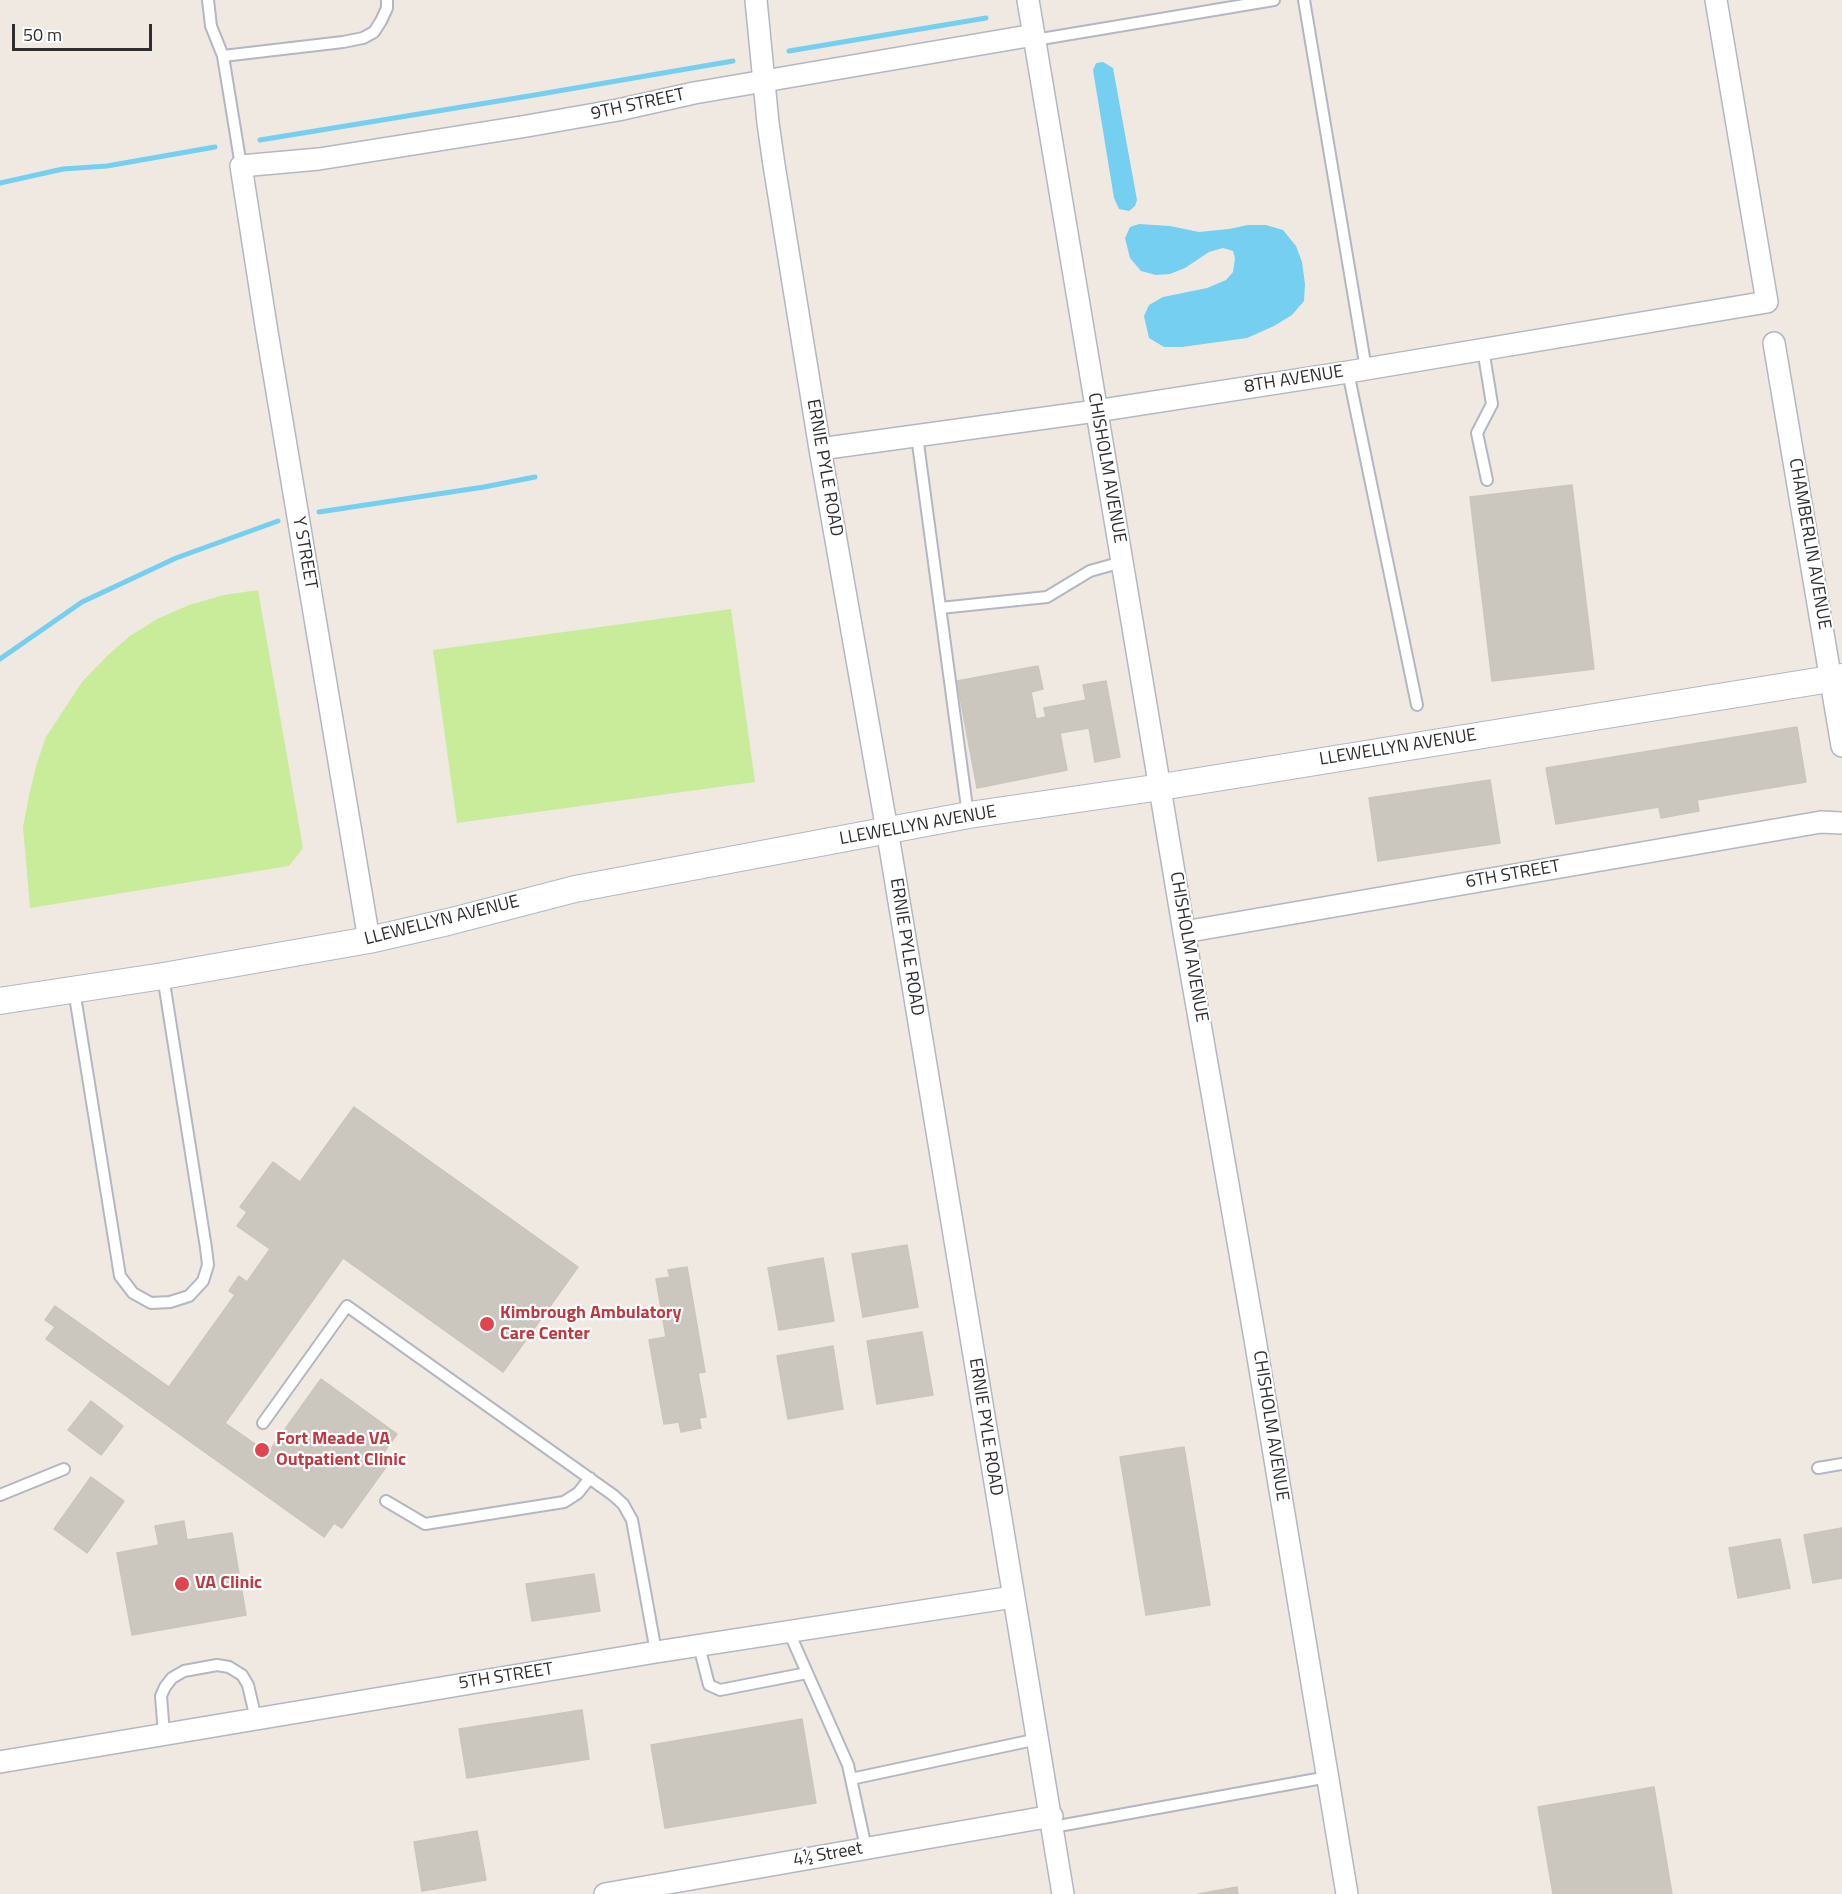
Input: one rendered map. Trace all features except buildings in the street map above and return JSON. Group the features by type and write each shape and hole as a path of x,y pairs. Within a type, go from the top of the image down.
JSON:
{"street":[{"name":"ERNIE PYLE ROAD","path":"756,0 772,155 820,449 887,831 1063,1894"},
{"name":"CHISHOLM AVENUE","path":"1028,0 1347,1894"},
{"name":"8TH AVENUE","path":"820,449 1096,411 1767,302 1716,0"},
{"name":"9TH STREET","path":"241,166 320,159 527,126 618,110 694,93 1034,38"},
{"name":"Y STREET","path":"241,166 268,343 369,940"},
{"name":"CHAMBERLIN AVENUE","path":"1774,344 1837,678 1842,746"},
{"name":"LLEWELLYN AVENUE","path":"0,1001 163,976 369,940 575,889 969,815 1161,787 1837,678"},
{"name":"6TH STREET","path":"1184,932 1821,822 1842,823"},
{"name":"5TH STREET","path":"0,1762 656,1652 1013,1597"},
{"name":"4½ Street","path":"605,1894 866,1848 1052,1821"}],"lane":[{"path":"208,0 211,26 224,56 241,166"},
{"path":"224,56 363,38 374,32 381,21 387,8 387,0"},
{"path":"1034,38 1274,0"},
{"path":"1304,0 1357,370 1417,705"},
{"path":"1483,349 1492,404 1477,433 1487,480"},
{"path":"917,436 969,815"},
{"path":"940,608 1047,597 1090,571 1122,562"},
{"path":"74,990 120,1275 133,1293 151,1303 170,1302 189,1296 203,1281 208,1265 163,976"},
{"path":"263,1423 347,1306 590,1478 623,1504 632,1520 656,1652"},
{"path":"1818,1468 1842,1464"},
{"path":"0,1495 64,1469"},
{"path":"386,1501 425,1524 564,1502 578,1492 590,1478"},
{"path":"789,1632 848,1765 866,1848"},
{"path":"699,1646 709,1685 720,1690 807,1673"},
{"path":"164,1734 161,1696 172,1678 184,1671 218,1665 230,1667 242,1675 248,1685 256,1719"},
{"path":"851,1779 1038,1739"},
{"path":"1052,1821 1328,1778"}],"green space":[{"path":"258,590 303,848 289,866 30,908 23,827 29,796 46,737 82,682 130,636 157,619 189,605 224,595"},
{"path":"731,609 755,782 457,823 433,650"}],"water":[{"path":"1103,62 1113,68 1137,200 1135,206 1129,211 1119,209 1114,198 1093,70 1096,63"},
{"path":"1139,224 1170,226 1199,232 1248,225 1266,225 1283,230 1296,246 1302,262 1305,284 1304,301 1292,315 1247,338 1182,347 1164,347 1149,338 1144,316 1149,305 1163,297 1207,288 1226,280 1233,272 1235,258 1233,251 1223,248 1209,252 1185,268 1170,274 1156,275 1141,271 1130,258 1125,238 1130,227"}],"waterway":[{"path":"789,51 986,18"},
{"path":"260,140 733,61"},
{"path":"0,183 63,169 107,166 215,147"},
{"path":"319,512 535,477"},
{"path":"0,659 82,602 176,558 278,521"}],"place":[{"name":"Kimbrough Ambulatory Care Center","path":"487,1324"},
{"name":"Fort Meade VA Outpatient Clinic","path":"262,1450"},
{"name":"VA Clinic","path":"182,1584"}]}
